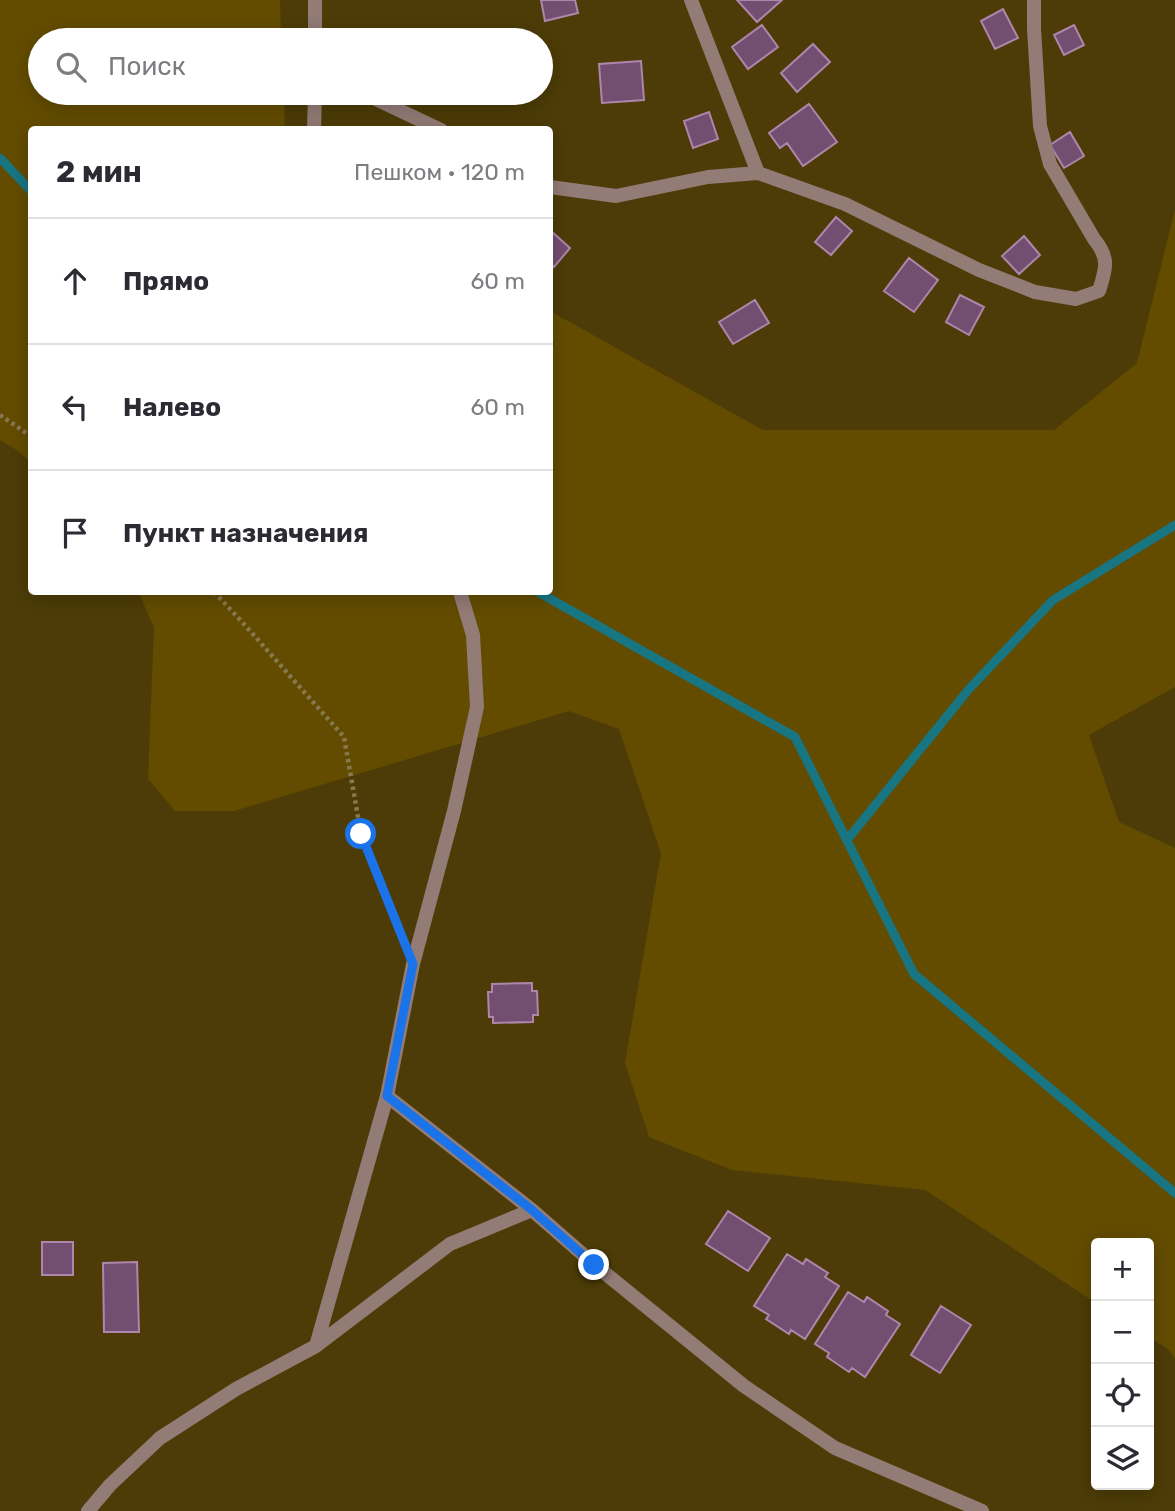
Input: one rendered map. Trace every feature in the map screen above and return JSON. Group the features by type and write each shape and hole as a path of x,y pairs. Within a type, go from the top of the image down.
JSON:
{"street":[{"path":"315,0 315,28"},
{"path":"691,0 758,173"},
{"path":"553,187 616,196 708,177 758,173 845,204 979,270 1035,292 1076,299 1099,291 1106,268 1103,250 1050,164 1040,126 1034,0"},
{"path":"314,126 315,105"},
{"path":"388,105 433,126"},
{"path":"316,1346 387,1096 413,964 454,811 477,707 473,635 461,595"},
{"path":"387,1096 532,1210 594,1265 744,1386 835,1448 982,1511"},
{"path":"88,1511 110,1485 160,1438 236,1389 316,1346 450,1244 532,1210"}],"path":[{"path":"0,415 28,434"},
{"path":"217,595 344,737 361,834 413,964"}],"shaded area":[{"path":"0,0 280,0 281,28 28,28 28,105 284,105 285,126 28,126 28,460 0,440"},
{"path":"1175,210 1175,687 1089,735 1119,822 1175,848 1175,1358 1169,1350 1154,1340 1154,1238 1091,1238 1091,1300 925,1190 732,1170 649,1137 625,1063 661,853 619,729 569,711 234,811 175,811 148,779 154,627 139,595 553,595 553,313 763,430 1054,430 1137,363"}],"building":[{"path":"541,0 575,0 578,13 545,21"},
{"path":"737,0 782,0 757,22"},
{"path":"1003,9 1018,38 995,49 981,21"},
{"path":"762,25 778,47 748,69 732,47"},
{"path":"1074,25 1084,45 1064,55 1054,35"},
{"path":"813,44 830,62 797,92 781,73"},
{"path":"641,61 644,100 602,103 599,64"},
{"path":"809,104 837,142 803,166 787,143 780,148 769,133"},
{"path":"709,112 718,139 693,148 684,121"},
{"path":"1070,132 1084,156 1064,168 1050,145"},
{"path":"836,217 852,231 831,255 815,242"},
{"path":"553,233 570,248 553,266"},
{"path":"1024,236 1040,255 1019,274 1002,256"},
{"path":"909,258 938,280 914,312 884,291"},
{"path":"960,295 984,307 969,335 946,322"},
{"path":"755,300 769,323 733,344 719,322"},
{"path":"532,983 532,991 537,991 538,1015 533,1015 533,1022 493,1023 493,1017 489,1017 488,992 492,992 492,984"},
{"path":"728,1211 770,1238 748,1271 706,1244"},
{"path":"42,1242 73,1242 73,1275 42,1275"},
{"path":"787,1254 803,1264 806,1259 828,1273 825,1277 839,1286 805,1339 791,1330 789,1334 766,1319 769,1315 754,1306"},
{"path":"137,1262 139,1332 104,1332 103,1263"},
{"path":"848,1292 864,1302 867,1297 888,1311 886,1315 900,1324 865,1377 852,1368 849,1372 827,1357 829,1353 815,1344"},
{"path":"941,1306 971,1325 940,1373 911,1355"}],"waterway":[{"path":"0,158 28,188"},
{"path":"847,840 969,689 1053,600 1175,525"},
{"path":"543,595 795,737 914,974 1175,1193"}],"route":[{"path":"361,834 413,964 387,1096 532,1210 594,1265"}]}
